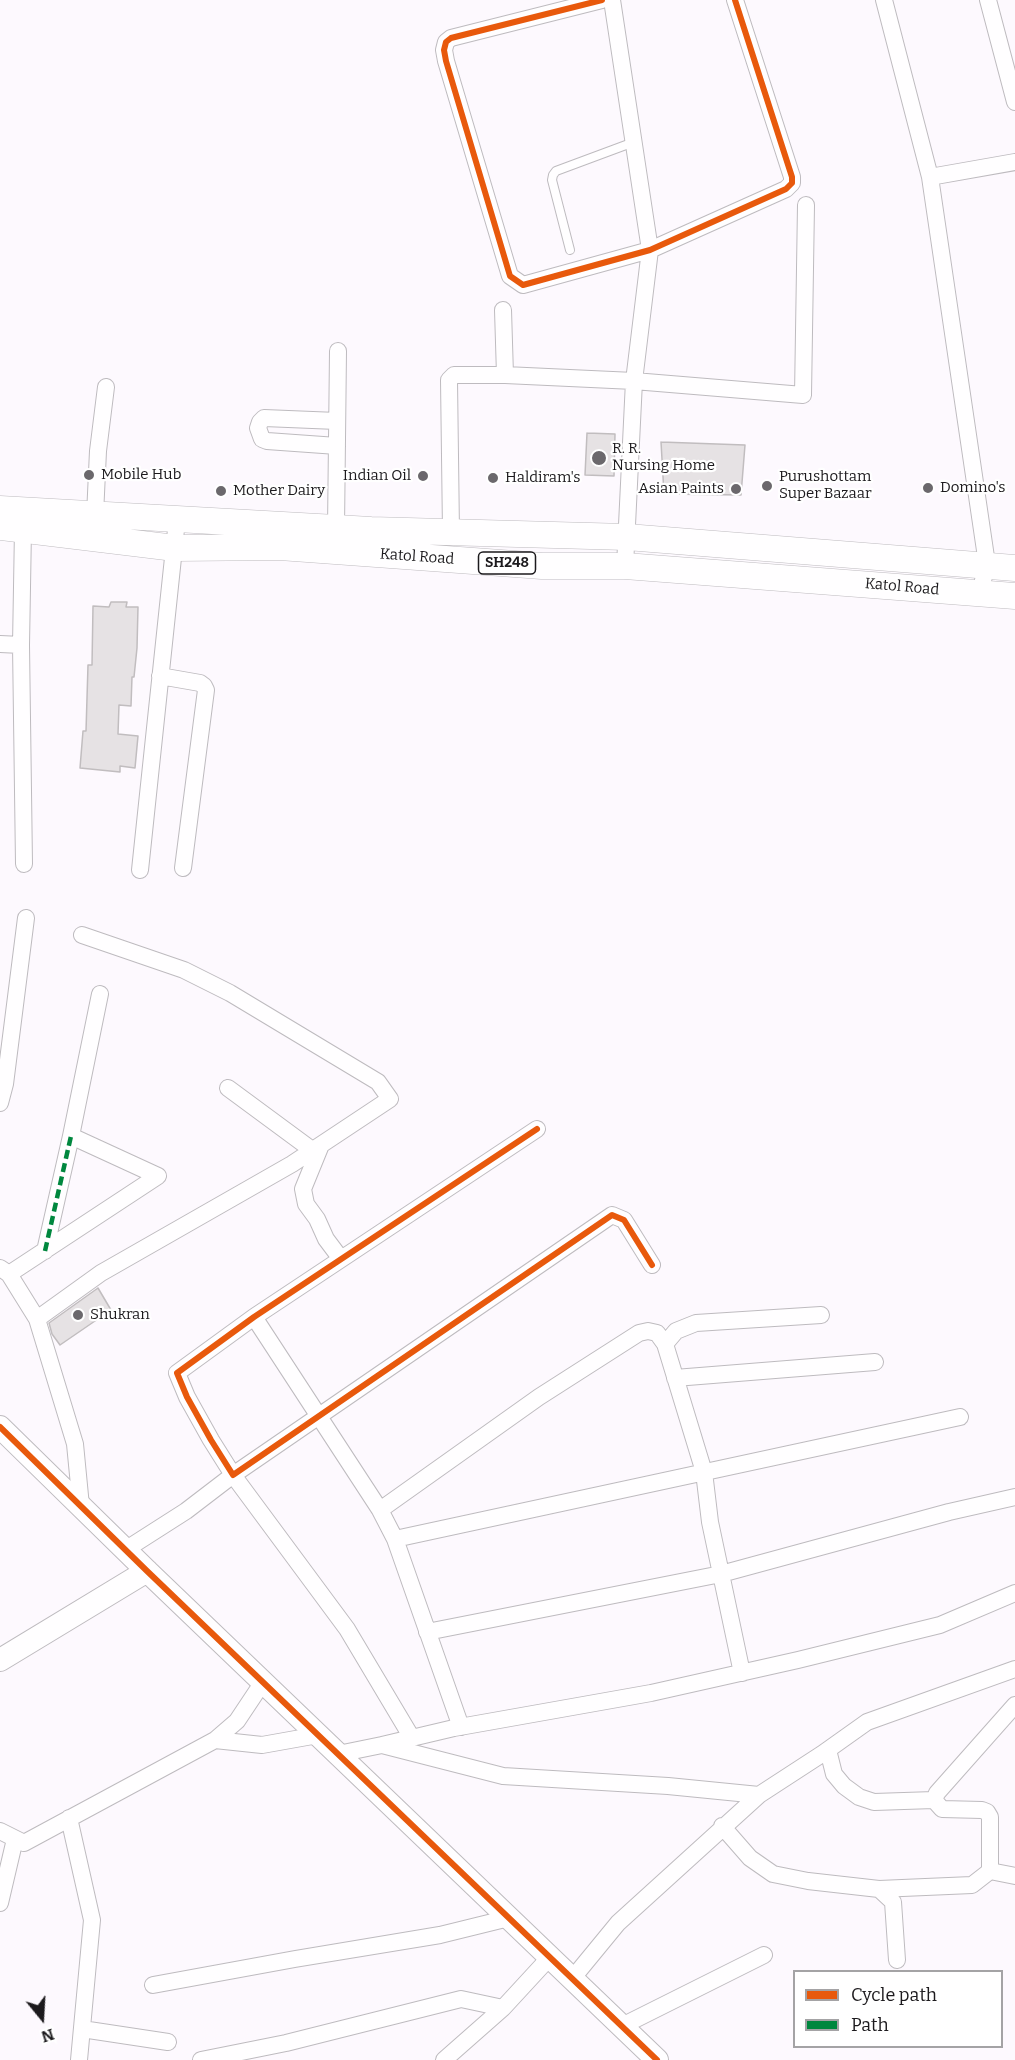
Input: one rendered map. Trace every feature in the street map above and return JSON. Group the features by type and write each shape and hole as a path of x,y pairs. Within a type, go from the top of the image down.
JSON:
{"main road":[{"name":"Katol Road","path":"0,508 336,528 627,537 1015,567"},
{"name":"Katol Road","path":"11,528 175,548 280,547 542,566 625,566 1015,596"}],"street":[{"path":"602,0 451,38 446,42 444,50 446,62 510,276 523,285 650,250 786,189 792,183 735,0"},
{"path":"612,0 650,250 634,381 625,566"},
{"path":"884,0 930,177 987,564 980,593"},
{"path":"988,0 1015,102"},
{"path":"930,177 1015,162"},
{"path":"451,532 448,380 454,375 634,381 803,394 806,205"},
{"path":"503,310 505,375"},
{"path":"336,528 338,351"},
{"path":"95,515 98,451 106,387"},
{"path":"337,446 267,441 262,439 258,428 264,418 338,422"},
{"path":"140,870 177,520"},
{"path":"11,528 21,645 24,864"},
{"path":"0,644 21,645"},
{"path":"160,676 200,683 206,690 183,868"},
{"path":"0,1103 26,918"},
{"path":"37,1319 101,1274 316,1148 390,1099 378,1082 230,993 184,969 82,934"},
{"path":"45,1251 100,994"},
{"path":"228,1088 316,1148"},
{"path":"412,1738 346,1629 233,1475 187,1397 177,1373 254,1317 537,1129"},
{"path":"71,1136 158,1176 45,1251 4,1271 37,1319 75,1444 81,1506"},
{"path":"316,1148 303,1190 306,1204 317,1219 326,1239 341,1259"},
{"path":"0,1660 136,1561 186,1511 233,1475 612,1215 624,1220 652,1265"},
{"path":"665,1344 676,1331 696,1323 821,1315"},
{"path":"254,1317 380,1509 395,1539 461,1727"},
{"path":"380,1509 539,1397 639,1333 648,1331 657,1333 665,1344 704,1472 710,1522 742,1673"},
{"path":"675,1378 875,1362"},
{"path":"395,1539 960,1417"},
{"path":"0,1427 136,1561 657,2060"},
{"path":"427,1632 721,1574 949,1512 1015,1497"},
{"path":"0,1643 136,1561"},
{"path":"338,1754 461,1727 651,1693 742,1673 940,1625 1015,1593"},
{"path":"572,1978 618,1923 722,1826 759,1795 867,1722 1015,1669"},
{"path":"0,1903 8,1835 24,1843 215,1740 237,1721 263,1682"},
{"path":"934,1800 937,1793 1015,1705"},
{"path":"215,1740 262,1745 318,1735"},
{"path":"382,1745 503,1776 668,1786 759,1795"},
{"path":"828,1750 834,1774 844,1786 859,1797 874,1802 934,1800"},
{"path":"934,1800 942,1809 987,1812 990,1817 990,1871"},
{"path":"69,1818 92,1920 79,2060"},
{"path":"722,1826 750,1858 773,1874 808,1881 879,1889 972,1885 990,1871 1015,1876"},
{"path":"879,1889 893,1902 897,1960"},
{"path":"153,1985 440,1935 509,1918"},
{"path":"622,2026 764,1954"},
{"path":"444,2060 503,2008 550,1957"},
{"path":"201,2060 286,2043 461,1999 503,2008"},
{"path":"82,2029 168,2042"}],"lane":[{"path":"570,250 552,180 553,175 556,171 634,142"}],"building":[{"path":"587,433 615,434 614,476 585,475"},
{"path":"661,442 745,445 741,495 664,494"},
{"path":"111,602 127,602 126,607 138,607 137,648 134,677 132,677 131,706 119,705 118,734 138,736 135,768 120,766 120,772 80,768 83,731 86,731 88,665 92,665 93,606 109,607"},
{"name":"Shukran","path":"98,1288 111,1310 60,1345 52,1334 49,1323"}],"marked path":[{"path":"45,1251 71,1136"}],"cycle path":[{"path":"602,0 451,38 446,42 444,50 446,61 510,276 523,285 650,250 786,189 792,183 735,0"},
{"path":"537,1129 254,1317 177,1373 187,1397 233,1475 612,1215 624,1220 652,1265"},
{"path":"0,1427 657,2060"}],"place":[{"name":"R. R. Nursing Home","path":"599,458"},
{"name":"Mobile Hub","path":"89,475"},
{"name":"Indian Oil","path":"423,476"},
{"name":"Haldiram's","path":"493,478"},
{"name":"Purushottam Super Bazaar","path":"767,486"},
{"name":"Domino's","path":"928,488"},
{"name":"Asian Paints","path":"736,489"},
{"name":"Mother Dairy","path":"221,491"},
{"name":"Shukran","path":"78,1315"}]}
